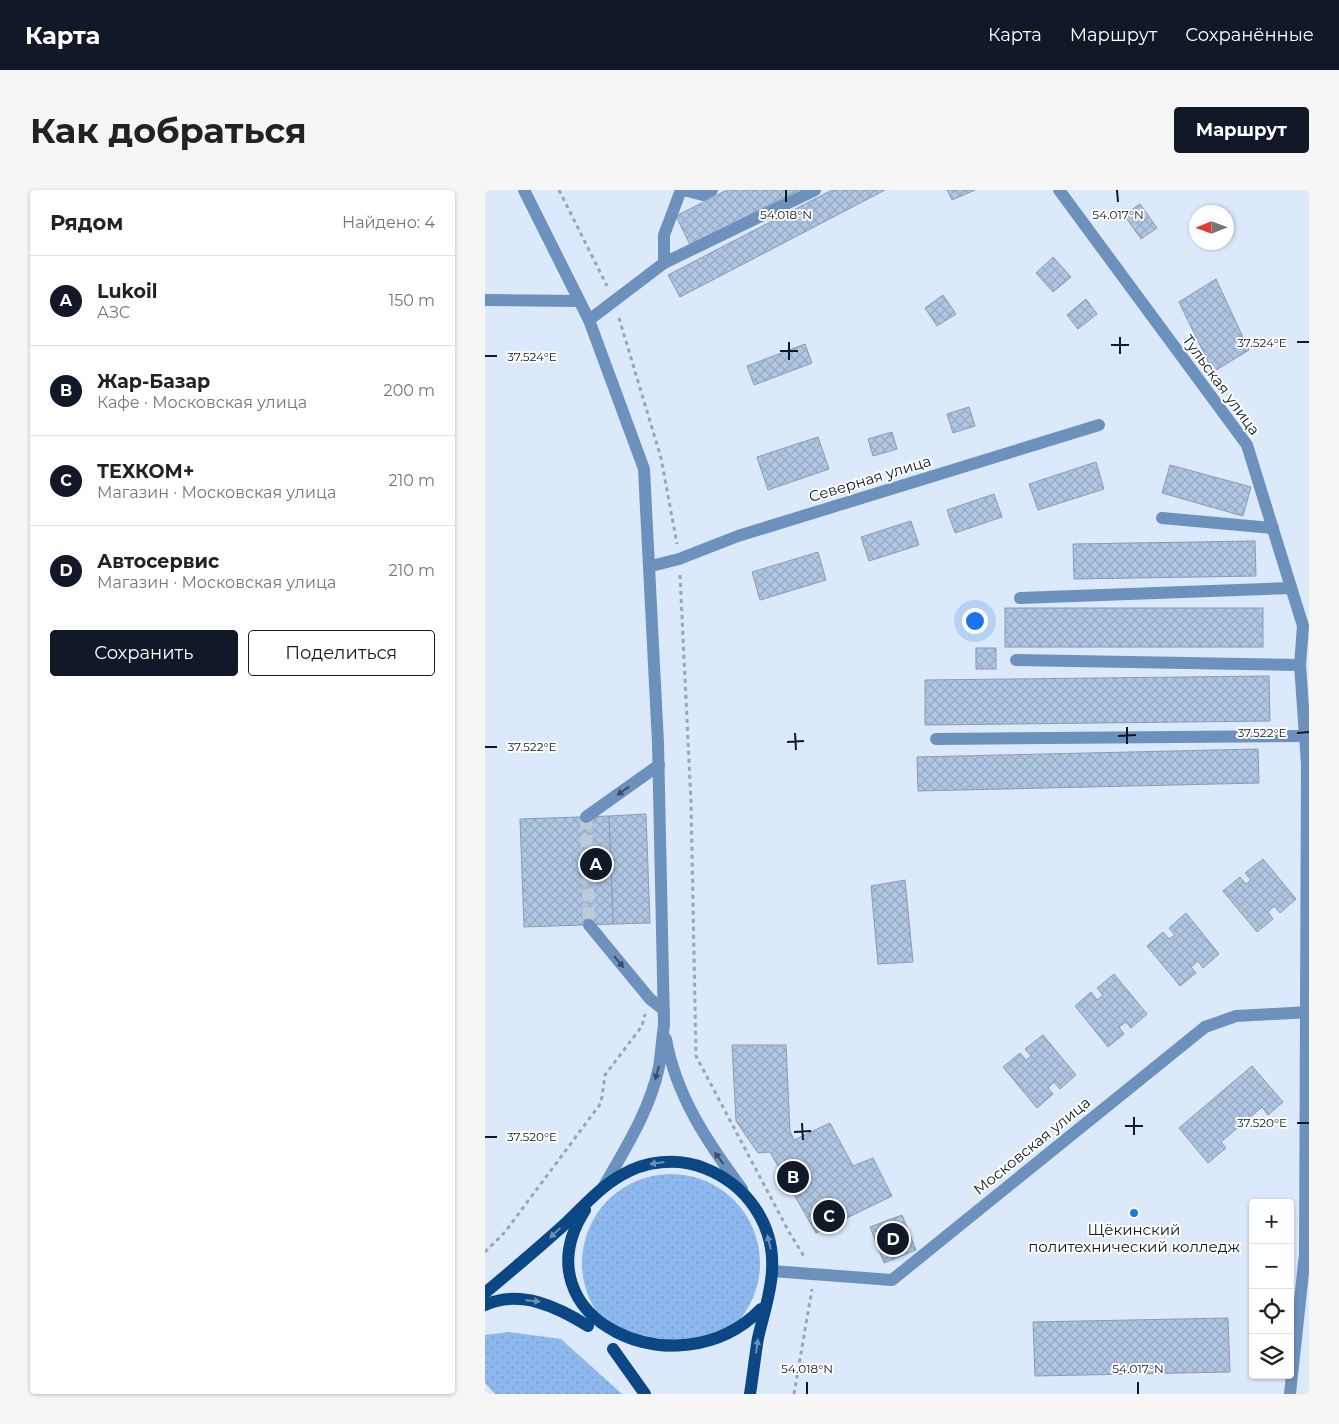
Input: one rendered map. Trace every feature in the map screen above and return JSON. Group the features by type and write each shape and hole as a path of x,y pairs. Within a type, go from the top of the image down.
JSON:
{"main road":[{"path":"485,1293 605,1186 621,1175 639,1166 658,1162 698,1165 717,1173 733,1183 748,1197 759,1213 767,1232 771,1251 772,1271 758,1340 751,1394"},
{"path":"591,1200 580,1217 573,1236 570,1276 574,1295 582,1313 594,1330"},
{"path":"729,1346 751,1326 761,1309 768,1290"},
{"path":"485,1305 515,1300 542,1302 565,1312 594,1330 608,1343 645,1394"},
{"path":"608,1343 634,1358"}],"street":[{"path":"524,190 589,320 644,469 651,566 659,765 664,1025 659,1068 650,1096 635,1131 605,1186"},
{"path":"664,264 665,235 682,190 703,195 712,190"},
{"path":"589,320 613,300 664,264 815,190"},
{"name":"Тульская улица","path":"1059,190 1247,445 1291,588 1306,626"},
{"path":"485,300 579,301"},
{"name":"Северная улица","path":"651,566 679,559 738,536 1099,425"},
{"path":"1162,518 1273,528"},
{"path":"1020,598 1291,588"},
{"path":"1290,1394 1305,1254 1308,1012 1306,736 1300,665 1306,626"},
{"path":"1016,660 1300,665"},
{"path":"936,739 1306,736"},
{"path":"586,817 659,765"},
{"path":"589,925 650,999 664,1010"},
{"name":"Московская улица","path":"772,1271 893,1280 1205,1027 1236,1016 1308,1012"},
{"path":"664,1025 670,1063 681,1093 714,1152 748,1197"}],"path":[{"path":"559,190 613,300 661,458 679,559 691,802 696,1056 789,1232 815,1274 794,1394"},
{"path":"485,1252 505,1232 601,1103 605,1075 642,1026 650,999"}],"shaded area":[{"path":"662,1174 680,1174 713,1184 728,1194 740,1206 750,1221 756,1237 760,1263 756,1289 750,1305 740,1320 728,1332 713,1342 697,1348 680,1352 662,1352 629,1342 614,1332 602,1320 592,1305 586,1289 582,1272 582,1254 592,1221 602,1206 614,1194 629,1184 645,1178"},
{"path":"509,1332 561,1339 622,1394 495,1394 485,1383 485,1335"}],"building":[{"path":"727,190 799,190 690,245 676,216"},
{"path":"832,190 885,190 680,297 668,275"},
{"path":"947,190 975,190 952,200"},
{"path":"1140,204 1157,228 1141,239 1124,215"},
{"path":"1053,257 1071,277 1053,292 1036,273"},
{"path":"1216,279 1249,350 1213,372 1179,302"},
{"path":"943,295 956,314 937,326 925,308"},
{"path":"1086,299 1097,314 1078,329 1067,315"},
{"path":"805,344 812,363 754,385 747,366"},
{"path":"969,407 975,426 953,433 947,414"},
{"path":"892,432 897,449 873,456 868,439"},
{"path":"818,437 829,469 768,490 757,457"},
{"path":"1096,462 1104,489 1038,510 1029,484"},
{"path":"1170,465 1251,487 1243,516 1162,493"},
{"path":"994,494 1002,517 955,533 947,510"},
{"path":"911,521 919,545 869,561 861,537"},
{"path":"1255,541 1256,576 1074,579 1073,544"},
{"path":"818,552 826,580 760,600 752,572"},
{"path":"1005,608 1263,608 1263,647 1005,647"},
{"path":"976,648 996,648 996,669 976,669"},
{"path":"1269,676 1270,721 925,725 925,680"},
{"path":"1258,749 1259,783 918,791 917,757"},
{"path":"646,814 650,923 613,924 609,816"},
{"path":"609,816 613,924 524,927 520,819"},
{"path":"1263,859 1296,899 1280,913 1274,906 1268,912 1273,919 1257,932 1223,891 1240,877 1246,884 1251,880 1245,873"},
{"path":"905,880 913,962 878,964 871,886"},
{"path":"1186,913 1219,954 1203,968 1198,961 1191,967 1196,973 1180,986 1147,946 1163,932 1169,939 1175,935 1169,928"},
{"path":"1114,974 1147,1014 1131,1028 1126,1022 1119,1027 1124,1034 1108,1047 1075,1006 1091,992 1097,1000 1103,995 1097,988"},
{"path":"1043,1035 1076,1075 1060,1089 1054,1082 1048,1088 1053,1094 1037,1108 1003,1067 1020,1053 1026,1060 1031,1056 1025,1049"},
{"path":"732,1045 786,1045 790,1131 794,1140 830,1123 853,1166 873,1158 892,1196 816,1233 770,1152 758,1153 736,1121"},
{"path":"1252,1066 1283,1102 1268,1115 1262,1107 1221,1142 1226,1148 1208,1163 1179,1128"},
{"path":"902,1215 916,1250 884,1263 870,1227"},
{"path":"1228,1318 1230,1372 1035,1376 1033,1322"}],"tunnel":[{"path":"586,817 589,925"}],"place":[{"name":"Lukoil","path":"596,864"},
{"name":"Жар-Базар","path":"793,1177"},
{"name":"Щёкинский политехнический колледж","path":"1134,1213"},
{"name":"ТЕХКОМ+","path":"829,1216"},
{"name":"Автосервис","path":"893,1239"}]}
